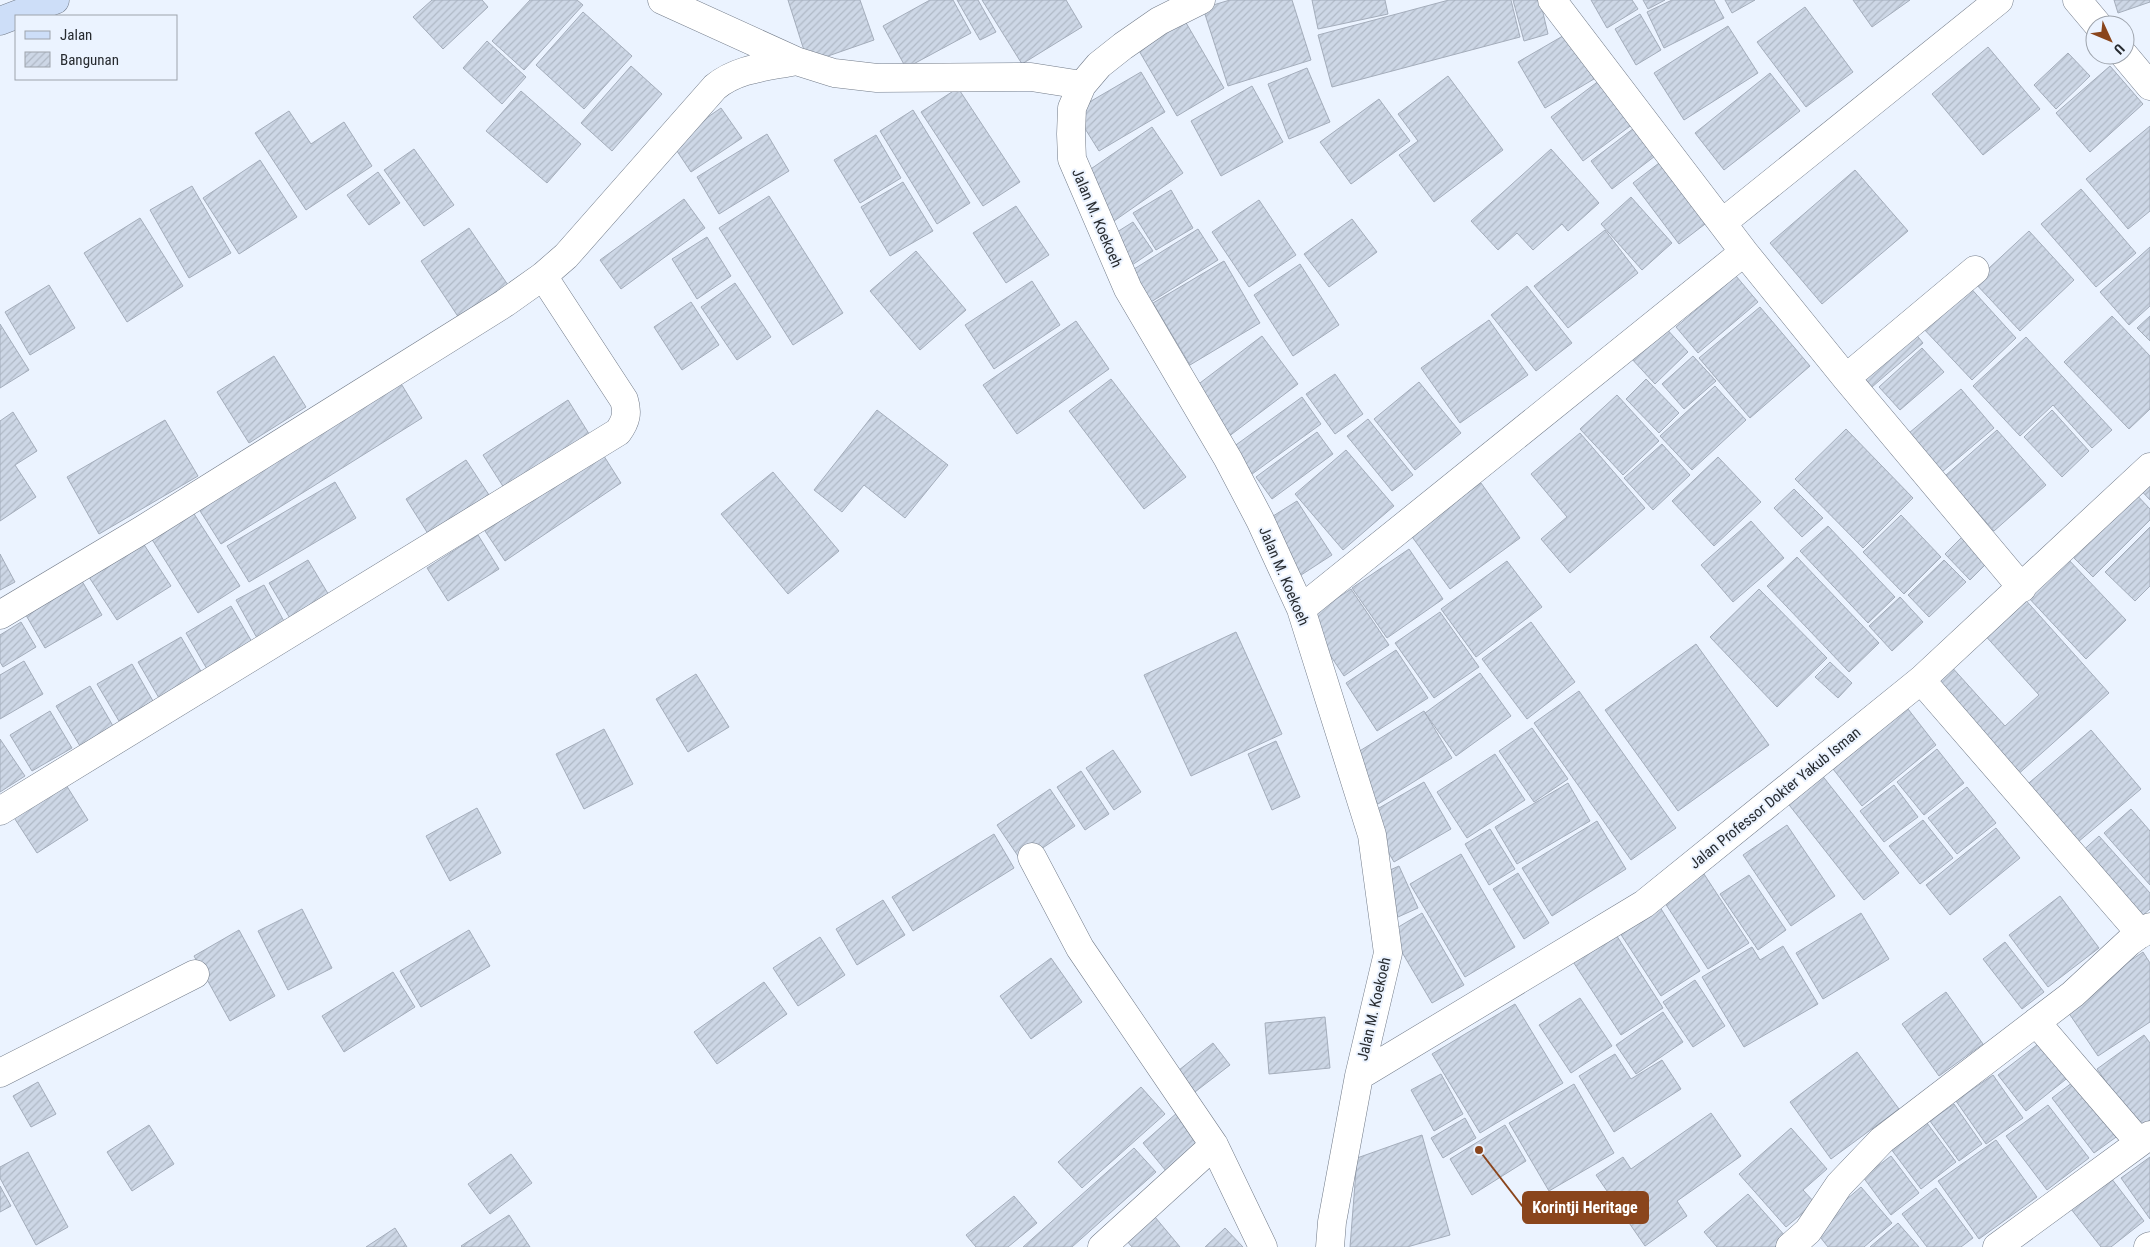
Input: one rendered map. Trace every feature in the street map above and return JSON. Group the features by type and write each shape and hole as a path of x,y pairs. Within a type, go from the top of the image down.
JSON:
{"street":[{"path":"16,15 55,0"},
{"path":"662,0 796,61 834,72 878,78 1031,77 1082,85"},
{"name":"Jalan M. Koekoeh","path":"1201,0 1159,21 1123,46 1099,65 1082,85 1072,108 1072,159 1128,289 1228,459 1260,520 1301,609 1372,835 1388,953 1359,1076 1332,1222 1330,1247"},
{"path":"1552,0 1744,252 1846,378 2022,588"},
{"path":"1722,222 1999,0"},
{"path":"2077,0 2090,15"},
{"path":"0,21 15,15"},
{"path":"0,615 505,303 543,276 590,230 642,168 715,87 727,77 743,71 796,61"},
{"path":"2132,65 2150,86"},
{"path":"1301,609 1744,252"},
{"path":"1846,378 1975,270"},
{"path":"0,811 618,432 625,422 628,411 624,400 543,276"},
{"name":"Jalan Professor Dokter Yakub Isman","path":"1359,1076 1644,904 1921,680 2150,467"},
{"path":"1790,1247 1808,1230 1839,1185 1882,1140 2074,994 2129,942 2146,930 1921,680"},
{"path":"1032,857 1080,948 1214,1145 1263,1247"},
{"path":"0,1073 195,974"},
{"path":"1997,1247 2145,1138 2036,1022"},
{"path":"1102,1247 1214,1145"}],"building":[{"path":"432,0 482,0 488,7 443,49 413,17"},
{"path":"530,0 577,0 583,5 524,70 492,41"},
{"path":"788,0 860,0 874,40 808,63"},
{"path":"930,0 953,0 971,33 906,68 883,26"},
{"path":"957,0 978,0 996,32 980,40"},
{"path":"982,0 1066,0 1082,27 1022,64"},
{"path":"1230,0 1292,0 1311,60 1228,86 1203,8"},
{"path":"1312,0 1385,0 1388,14 1318,29"},
{"path":"1449,0 1511,0 1520,37 1332,87 1318,35"},
{"path":"1513,0 1540,0 1548,34 1524,41"},
{"path":"1591,0 1632,0 1638,9 1607,28"},
{"path":"1643,0 1665,0 1648,9"},
{"path":"1672,0 1714,0 1724,18 1664,48 1647,12"},
{"path":"1725,0 1755,0 1732,13"},
{"path":"1853,0 1910,0 1872,27"},
{"path":"2114,0 2150,0 2150,2 2118,13"},
{"path":"1805,7 1853,72 1806,107 1757,42"},
{"path":"583,12 632,56 584,109 536,65"},
{"path":"1640,14 1661,50 1636,65 1615,29"},
{"path":"1185,21 1224,88 1177,116 1138,49"},
{"path":"1728,26 1758,73 1684,120 1654,73"},
{"path":"1568,33 1594,79 1545,108 1518,62"},
{"path":"487,41 526,77 502,104 463,68"},
{"path":"1988,47 2040,109 1983,155 1932,94"},
{"path":"2068,53 2090,76 2056,109 2034,85"},
{"path":"631,66 662,94 612,151 581,123"},
{"path":"2110,66 2143,104 2090,152 2056,113"},
{"path":"1307,68 1330,122 1289,139 1268,84"},
{"path":"1141,72 1165,112 1099,151 1074,111"},
{"path":"1770,73 1800,111 1724,170 1695,133"},
{"path":"1448,76 1503,150 1434,202 1399,155 1418,141 1398,114"},
{"path":"1604,77 1637,121 1583,161 1551,117"},
{"path":"1252,86 1283,142 1221,176 1191,121"},
{"path":"958,88 1020,182 983,206 921,112"},
{"path":"521,91 581,144 547,183 486,131"},
{"path":"1379,99 1410,141 1351,184 1320,142"},
{"path":"721,108 742,138 691,172 671,142"},
{"path":"913,110 970,203 937,224 880,131"},
{"path":"289,111 311,144 344,122 372,166 306,210 255,133"},
{"path":"1638,125 1659,153 1612,189 1591,161"},
{"path":"2150,126 2150,211 2128,229 2086,179"},
{"path":"1152,127 1183,173 1114,221 1082,175"},
{"path":"767,134 789,171 719,214 697,177"},
{"path":"876,135 901,178 860,203 834,160"},
{"path":"414,149 454,205 424,226 384,170"},
{"path":"1551,149 1599,203 1568,231 1562,224 1533,250 1517,233 1498,250 1471,221"},
{"path":"260,160 297,217 239,254 203,198"},
{"path":"1663,160 1709,221 1679,244 1633,183"},
{"path":"1855,170 1908,231 1822,304 1770,243"},
{"path":"378,172 400,203 369,225 347,195"},
{"path":"903,182 933,231 890,256 861,207"},
{"path":"192,186 231,253 189,278 150,210"},
{"path":"2081,189 2136,253 2096,287 2041,224"},
{"path":"1171,190 1193,228 1156,250 1133,213"},
{"path":"769,196 843,313 793,345 719,228"},
{"path":"1631,197 1672,243 1642,270 1601,224"},
{"path":"684,199 705,228 621,289 600,260"},
{"path":"1259,200 1296,255 1249,287 1212,232"},
{"path":"1016,206 1049,255 1006,283 973,233"},
{"path":"140,218 183,286 127,322 84,253"},
{"path":"1352,219 1377,252 1329,287 1304,254"},
{"path":"1133,222 1153,251 1129,267 1109,237"},
{"path":"469,228 508,285 459,318 421,261"},
{"path":"1198,229 1218,260 1151,302 1131,271"},
{"path":"1605,230 1638,273 1568,328 1534,286"},
{"path":"2029,231 2074,280 2020,331 1974,282"},
{"path":"707,237 731,276 697,299 672,259"},
{"path":"2150,247 2150,306 2129,325 2100,292"},
{"path":"916,251 966,310 920,350 870,291"},
{"path":"1224,261 1260,323 1190,365 1153,303"},
{"path":"1300,264 1339,325 1293,356 1254,295"},
{"path":"1736,276 1758,302 1698,353 1676,327"},
{"path":"1032,281 1060,325 994,369 965,325"},
{"path":"735,283 771,337 737,360 701,307"},
{"path":"1966,283 2016,338 1972,380 1921,326"},
{"path":"49,285 75,328 30,355 5,312"},
{"path":"1527,286 1572,343 1536,371 1491,315"},
{"path":"691,302 719,345 682,370 654,327"},
{"path":"1760,307 1810,366 1750,418 1699,358"},
{"path":"2112,316 2150,356 2150,409 2129,429 2064,362"},
{"path":"2150,316 2150,341 2137,328"},
{"path":"1489,320 1528,375 1460,423 1421,368"},
{"path":"1076,321 1109,369 1017,434 983,385"},
{"path":"0,324 29,370 0,388"},
{"path":"1663,325 1688,352 1655,384 1630,357"},
{"path":"1910,327 1923,343 1872,387 1859,371"},
{"path":"1262,336 1298,384 1228,437 1192,389"},
{"path":"2026,337 2112,430 2092,448 2053,405 2020,436 1973,386"},
{"path":"1922,348 1944,372 1900,410 1879,387"},
{"path":"274,356 306,407 249,443 217,392"},
{"path":"1693,356 1716,381 1684,409 1662,384"},
{"path":"1335,374 1363,414 1335,434 1306,394"},
{"path":"397,377 422,418 221,544 195,503"},
{"path":"1111,379 1186,477 1144,509 1069,411"},
{"path":"1646,379 1679,413 1659,433 1626,399"},
{"path":"1419,382 1461,433 1415,470 1374,419"},
{"path":"1715,386 1746,420 1692,470 1660,436"},
{"path":"1961,389 1994,428 1942,472 1909,433"},
{"path":"1617,395 1659,441 1623,475 1580,429"},
{"path":"1302,397 1321,424 1248,477 1229,450"},
{"path":"568,400 591,437 506,491 483,455"},
{"path":"877,410 948,465 905,518 864,485 842,512 814,490"},
{"path":"2052,410 2089,451 2062,477 2024,437"},
{"path":"13,412 37,451 15,465 36,497 0,521 0,421"},
{"path":"1368,419 1413,475 1392,491 1347,436"},
{"path":"165,420 198,476 99,534 67,477"},
{"path":"1846,429 1913,498 1863,548 1795,479"},
{"path":"1997,430 2046,485 1994,531 1945,476"},
{"path":"1317,432 1333,454 1272,499 1256,477"},
{"path":"1580,433 1645,508 1570,573 1541,539 1567,517 1531,474"},
{"path":"1662,444 1690,475 1653,510 1624,478"},
{"path":"1346,450 1394,506 1343,550 1295,494"},
{"path":"602,453 621,483 505,561 485,531"},
{"path":"1718,457 1761,502 1714,546 1672,501"},
{"path":"466,460 493,501 432,540 406,499"},
{"path":"2150,469 2150,500 2135,484"},
{"path":"773,472 839,551 788,594 721,514"},
{"path":"335,482 356,518 249,582 227,546"},
{"path":"1481,483 1520,538 1450,589 1410,534"},
{"path":"1794,489 1823,518 1802,537 1774,508"},
{"path":"2132,490 2150,509 2150,520 2093,577 2069,553"},
{"path":"1297,501 1332,555 1298,577 1262,523"},
{"path":"189,506 240,586 198,613 148,533"},
{"path":"1901,515 1941,557 1904,594 1863,552"},
{"path":"1751,521 1784,558 1733,602 1701,565"},
{"path":"1828,526 1895,597 1868,623 1800,551"},
{"path":"2150,527 2150,586 2135,601 2105,572"},
{"path":"478,535 499,569 448,601 427,568"},
{"path":"1962,537 1987,563 1970,580 1945,554"},
{"path":"141,540 171,586 117,620 87,574"},
{"path":"1409,549 1443,599 1387,638 1352,588"},
{"path":"0,554 15,582 0,590"},
{"path":"1797,557 1879,643 1849,672 1767,586"},
{"path":"2066,557 2126,620 2086,659 2026,595"},
{"path":"308,560 330,597 291,620 269,583"},
{"path":"1944,560 1966,582 1929,617 1908,595"},
{"path":"1507,561 1542,607 1476,657 1441,609"},
{"path":"79,576 102,615 45,648 23,610"},
{"path":"264,585 285,623 257,638 236,600"},
{"path":"1351,589 1389,645 1344,676 1306,619"},
{"path":"1759,589 1827,658 1777,707 1710,637"},
{"path":"2022,596 2109,693 2015,777 1930,682 1949,664 2005,726 2039,695 1982,632"},
{"path":"1900,597 1923,622 1892,651 1869,626"},
{"path":"231,606 252,642 207,669 186,633"},
{"path":"1440,612 1479,667 1434,698 1395,643"},
{"path":"21,622 36,647 3,667 0,662 0,635"},
{"path":"1531,622 1575,682 1527,719 1482,659"},
{"path":"1236,632 1282,734 1191,776 1144,675"},
{"path":"181,637 202,673 159,698 138,662"},
{"path":"1696,644 1769,745 1678,811 1605,710"},
{"path":"1396,650 1428,698 1377,731 1346,683"},
{"path":"24,661 43,694 0,719 0,675"},
{"path":"1830,662 1852,683 1838,698 1815,677"},
{"path":"132,664 153,701 119,721 97,684"},
{"path":"1480,673 1511,716 1456,756 1425,713"},
{"path":"696,674 729,727 688,752 656,699"},
{"path":"90,686 113,726 80,746 56,706"},
{"path":"1579,691 1676,828 1631,860 1534,723"},
{"path":"1901,700 1936,745 1862,806 1826,760"},
{"path":"50,711 72,748 32,771 10,735"},
{"path":"1424,711 1452,758 1378,804 1350,757"},
{"path":"1532,728 1568,779 1534,802 1499,751"},
{"path":"604,729 633,784 584,809 556,754"},
{"path":"2091,730 2141,789 2072,847 2023,788"},
{"path":"0,739 25,776 0,792"},
{"path":"1276,741 1300,797 1272,810 1248,754"},
{"path":"1937,749 1964,783 1924,815 1897,782"},
{"path":"1113,750 1141,792 1114,810 1086,768"},
{"path":"1495,754 1525,800 1467,838 1437,792"},
{"path":"1081,771 1109,814 1085,830 1057,787"},
{"path":"1821,774 1899,873 1864,900 1786,801"},
{"path":"63,780 88,820 37,853 11,813"},
{"path":"1424,782 1451,829 1394,862 1367,815"},
{"path":"1568,783 1590,821 1517,864 1495,827"},
{"path":"1894,785 1918,817 1884,842 1860,811"},
{"path":"1967,787 1996,823 1957,854 1928,818"},
{"path":"1050,789 1075,826 1022,862 997,825"},
{"path":"477,808 501,853 450,881 426,836"},
{"path":"2131,809 2150,831 2150,885 2104,833"},
{"path":"1923,820 1953,858 1920,884 1889,846"},
{"path":"1597,821 1626,869 1552,916 1522,868"},
{"path":"1787,825 1835,896 1791,926 1743,855"},
{"path":"1996,828 2020,858 1950,915 1926,885"},
{"path":"1490,829 1515,869 1489,885 1465,844"},
{"path":"994,834 1014,868 913,931 892,897"},
{"path":"2099,836 2150,893 2150,909 2136,921 2078,855"},
{"path":"1461,854 1515,947 1465,977 1410,884"},
{"path":"1399,866 1418,908 1398,917 1379,875"},
{"path":"1518,873 1549,923 1524,939 1493,889"},
{"path":"1704,874 1749,943 1708,969 1663,900"},
{"path":"1749,875 1786,930 1758,950 1720,894"},
{"path":"2060,896 2099,948 2048,987 2009,935"},
{"path":"883,900 905,935 857,965 836,929"},
{"path":"1658,904 1700,971 1661,996 1618,930"},
{"path":"302,909 332,968 288,990 258,931"},
{"path":"1422,913 1464,985 1432,1003 1390,932"},
{"path":"1861,913 1889,959 1823,999 1796,953"},
{"path":"239,930 275,996 230,1021 194,956"},
{"path":"469,930 490,966 421,1007 400,971"},
{"path":"1613,930 1663,1008 1621,1035 1570,957"},
{"path":"820,937 845,975 798,1006 773,968"},
{"path":"2005,942 2044,992 2022,1009 1983,959"},
{"path":"1783,946 1818,1004 1744,1047 1702,977 1752,947 1760,960"},
{"path":"2143,952 2150,963 2150,1022 2098,1056 2064,1006"},
{"path":"1051,958 1082,1002 1031,1039 1000,996"},
{"path":"393,972 415,1007 344,1052 322,1016"},
{"path":"1695,980 1725,1026 1693,1047 1663,1002"},
{"path":"764,982 787,1014 717,1064 694,1032"},
{"path":"1946,992 1983,1044 1939,1076 1902,1024"},
{"path":"1580,998 1612,1046 1571,1073 1539,1025"},
{"path":"1515,1004 1563,1083 1480,1133 1432,1054"},
{"path":"1663,1012 1683,1042 1636,1074 1616,1045"},
{"path":"1325,1017 1330,1068 1269,1074 1265,1023"},
{"path":"2144,1035 2150,1043 2150,1120 2139,1128 2097,1069"},
{"path":"2042,1041 2070,1076 2026,1111 1998,1075"},
{"path":"1213,1043 1230,1065 1191,1095 1174,1074"},
{"path":"1857,1052 1899,1109 1831,1159 1790,1102"},
{"path":"1615,1054 1631,1079 1662,1060 1681,1089 1614,1132 1579,1076"},
{"path":"1441,1074 1463,1114 1434,1131 1411,1090"},
{"path":"1993,1075 2023,1118 1986,1144 1956,1101"},
{"path":"2077,1079 2119,1135 2094,1153 2052,1098"},
{"path":"38,1082 56,1114 31,1127 13,1096"},
{"path":"1574,1084 1614,1153 1549,1191 1509,1123"},
{"path":"1141,1087 1165,1114 1082,1188 1058,1162"},
{"path":"1954,1104 1982,1144 1959,1161 1930,1121"},
{"path":"2048,1105 2089,1158 2047,1190 2006,1136"},
{"path":"1178,1112 1203,1139 1166,1171 1143,1143"},
{"path":"1711,1113 1741,1156 1677,1201 1687,1216 1645,1246 1596,1175 1623,1157 1631,1169"},
{"path":"1465,1118 1476,1138 1443,1158 1431,1138"},
{"path":"1927,1123 1956,1162 1921,1189 1891,1149"},
{"path":"149,1125 174,1164 132,1191 107,1152"},
{"path":"1505,1125 1526,1161 1472,1195 1450,1159"},
{"path":"1791,1128 1827,1169 1803,1190 1815,1203 1786,1227 1739,1174"},
{"path":"1422,1135 1450,1235 1407,1247 1350,1247 1357,1158"},
{"path":"1996,1140 2037,1197 1979,1239 1938,1181"},
{"path":"1134,1148 1156,1172 1072,1247 1023,1247"},
{"path":"28,1152 68,1227 36,1245 0,1178 0,1167"},
{"path":"511,1154 532,1183 490,1214 468,1184"},
{"path":"1891,1156 1919,1193 1891,1215 1863,1177"},
{"path":"2150,1157 2150,1219 2121,1178"},
{"path":"2111,1178 2144,1221 2111,1247 2101,1247 2071,1209"},
{"path":"0,1186 11,1206 0,1212"},
{"path":"1861,1187 1892,1223 1864,1247 1828,1247 1813,1228"},
{"path":"1936,1188 1973,1238 1961,1247 1927,1247 1902,1214"},
{"path":"1748,1194 1786,1237 1775,1247 1717,1247 1704,1232"},
{"path":"1014,1196 1037,1223 1008,1247 976,1247 966,1235"},
{"path":"1150,1211 1180,1247 1132,1247 1122,1235"},
{"path":"509,1215 530,1247 461,1246"},
{"path":"1898,1223 1919,1247 1870,1247"},
{"path":"395,1228 407,1247 366,1247"},
{"path":"1225,1228 1243,1247 1205,1247"}],"place":[{"name":"Korintji Heritage","path":"1479,1150"}]}
